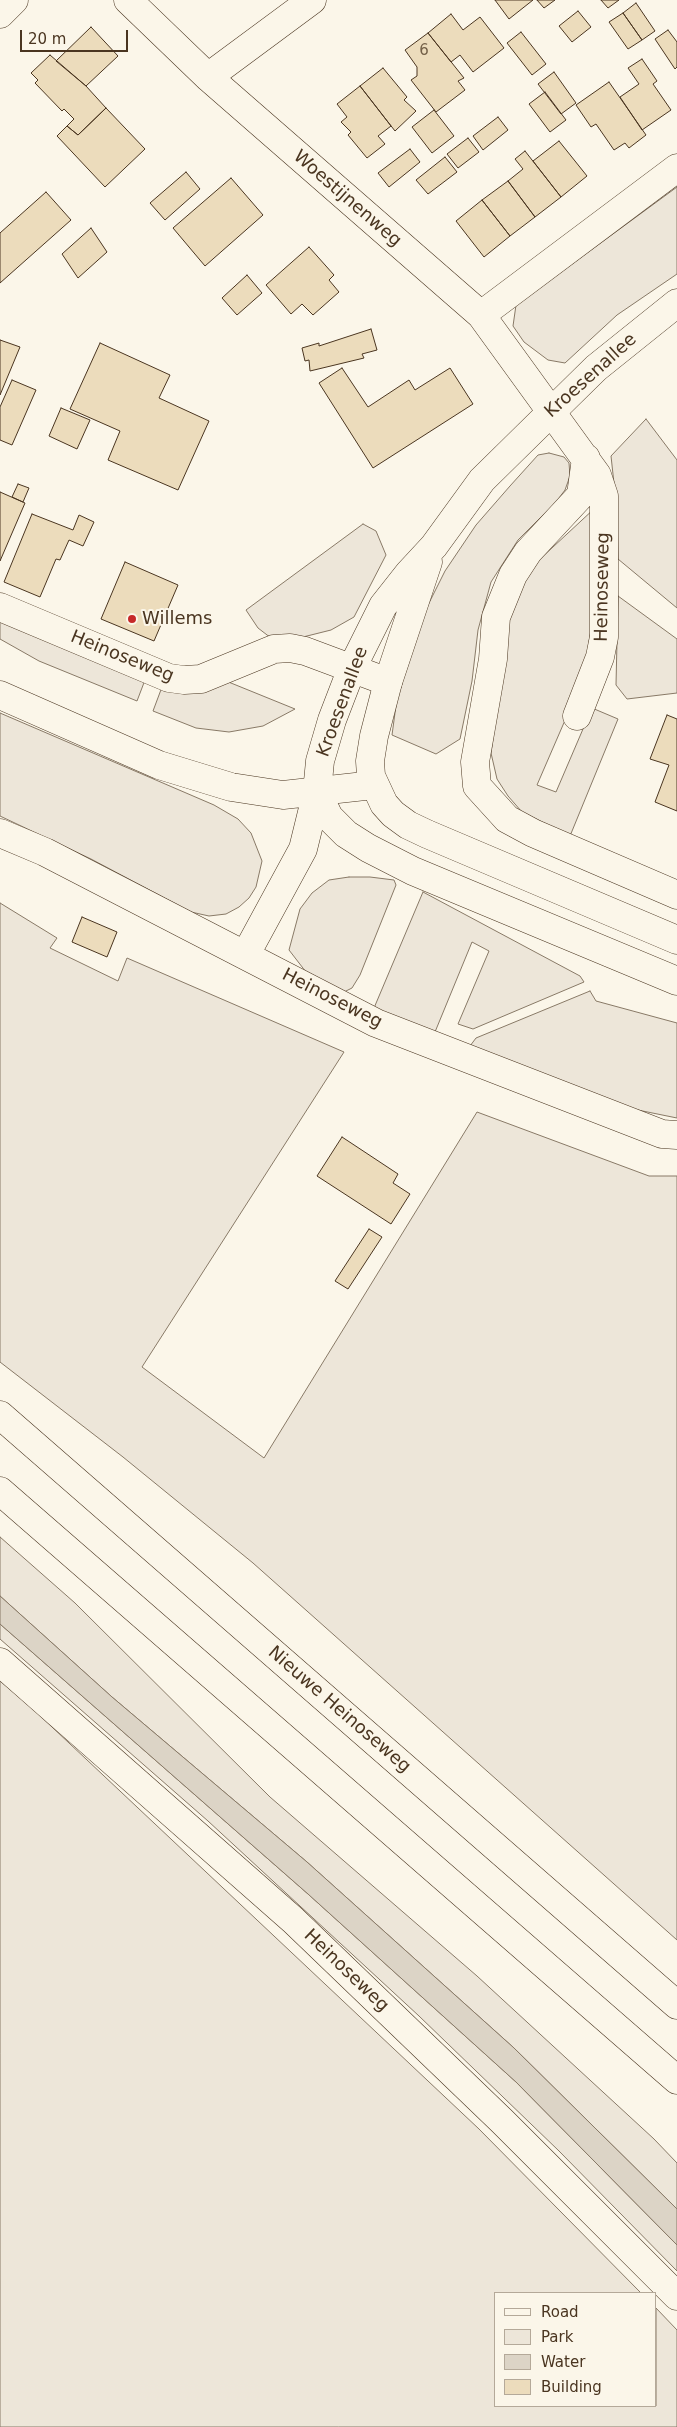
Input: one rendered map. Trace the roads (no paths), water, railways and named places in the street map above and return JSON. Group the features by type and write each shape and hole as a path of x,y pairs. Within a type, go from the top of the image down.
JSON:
{"main road":[{"path":"0,14 14,0"},
{"name":"Woestijnenweg","path":"128,0 208,77 481,315 550,411"},
{"path":"208,77 312,0"},
{"path":"481,315 677,168"},
{"name":"Kroesenallee","path":"246,954 303,849 317,792 320,761 352,668 383,606 409,573 434,546 482,480 550,411 596,368 677,303"},
{"name":"Heinoseweg","path":"550,411 597,475 604,496 605,608 600,658 577,716"},
{"path":"586,458 581,495 528,552 513,575 496,617 493,659 474,762 477,786 506,819 533,833 677,895"},
{"name":"Kroesenallee","path":"374,785 370,761 388,682 409,613 434,546"},
{"name":"Heinoseweg","path":"0,607 169,678 184,680 200,678 274,649 290,648 305,651 388,682"},
{"path":"0,695 159,765 222,784 256,792 283,795 374,785 384,804 393,814 408,825 677,940"},
{"path":"317,792 329,817 346,834 368,848 412,871 677,981"},
{"name":"Heinoseweg","path":"0,833 45,852 246,954 376,1023 662,1134 677,1135"},
{"name":"Nieuwe Heinoseweg","path":"0,1416 677,2006"},
{"path":"0,1491 677,2080"},
{"name":"Heinoseweg","path":"0,1662 293,1920 502,2121 677,2296"},
{"path":"648,2054 677,2090"}],"water":[{"path":"0,1596 112,1697 307,1862 514,2048 677,2209 677,2245 516,2082 308,1894 0,1624"}],"place":[{"name":"Willems","path":"132,619"}]}
